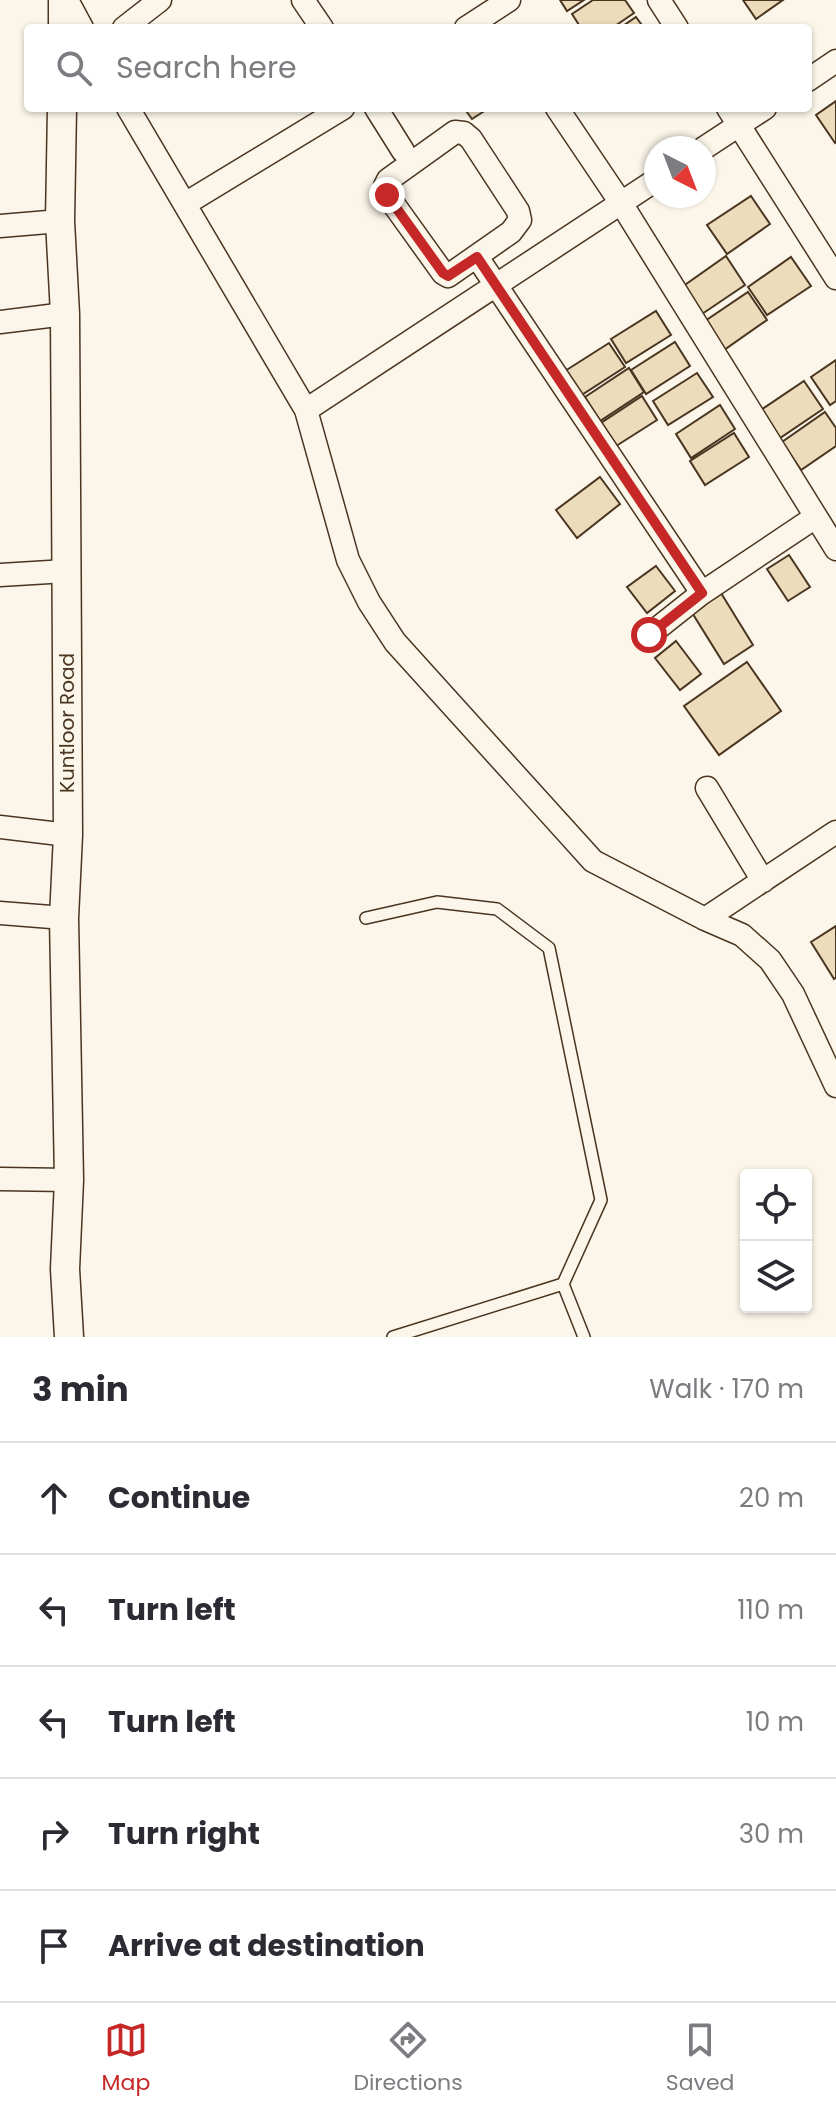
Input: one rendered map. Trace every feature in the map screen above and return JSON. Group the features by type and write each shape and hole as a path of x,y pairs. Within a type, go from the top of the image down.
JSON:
{"street":[{"path":"63,24 65,0"},
{"path":"65,0 80,24"},
{"path":"129,24 160,0"},
{"path":"303,0 319,24"},
{"path":"659,0 674,24"},
{"path":"473,24 497,10"},
{"path":"812,77 836,61"},
{"name":"Kuntloor Road","path":"62,112 60,221 65,314 68,835 64,918 69,1180 65,1269 69,1337"},
{"path":"130,112 306,410 348,560 369,602 395,642 593,861 742,935 770,960 793,994 836,1086"},
{"path":"185,204 336,112"},
{"path":"379,112 403,151"},
{"path":"560,112 621,203 836,549"},
{"path":"715,136 733,117 836,278"},
{"path":"455,132 464,133 471,139 518,211 520,220 511,232 477,257 455,273 448,276 443,273 387,195 385,186 388,180 455,132"},
{"path":"306,410 644,188"},
{"path":"0,226 60,221"},
{"path":"477,257 702,593"},
{"path":"0,322 65,314"},
{"path":"649,635 702,593 814,518"},
{"path":"0,575 66,571"},
{"path":"707,788 763,881"},
{"path":"0,827 68,835"},
{"path":"705,919 836,832"},
{"path":"0,913 64,918"},
{"path":"0,1179 69,1180"}],"lane":[{"path":"366,918 437,902 497,909 549,948 601,1200 563,1284 584,1337"},
{"path":"393,1337 563,1284"}],"building":[{"path":"560,0 584,0 567,11"},
{"path":"593,0 625,0 634,13 618,24 578,24 572,14"},
{"path":"743,0 783,0 756,19"},
{"path":"636,17 641,24 626,24"},
{"path":"836,101 836,142 835,143 816,115"},
{"path":"467,112 483,112 472,119"},
{"path":"751,196 770,224 727,254 707,225"},
{"path":"726,256 745,285 702,314 682,287"},
{"path":"791,257 811,286 767,315 748,287"},
{"path":"748,292 767,320 724,350 705,321"},
{"path":"656,311 671,335 626,363 611,339"},
{"path":"675,342 690,366 646,394 631,370"},
{"path":"609,343 625,367 580,396 565,371"},
{"path":"836,360 836,401 830,405 811,377"},
{"path":"629,368 644,392 600,421 585,397"},
{"path":"697,373 713,397 668,425 653,401"},
{"path":"804,381 823,409 780,438 761,410"},
{"path":"642,396 657,420 613,448 598,425"},
{"path":"720,405 735,429 691,458 676,434"},
{"path":"825,412 836,428 836,446 801,470 782,442"},
{"path":"734,433 749,457 705,485 690,461"},
{"path":"600,477 620,504 577,538 556,510"},
{"path":"789,555 810,587 788,601 767,569"},
{"path":"656,566 675,591 647,613 627,587"},
{"path":"721,593 753,645 724,664 691,611"},
{"path":"676,641 701,674 680,690 655,658"},
{"path":"747,662 781,711 719,755 684,706"},
{"path":"836,926 836,978 834,979 811,942"}],"route":[{"path":"387,195 443,273 448,276 455,273 477,257 702,593 649,635"}]}
